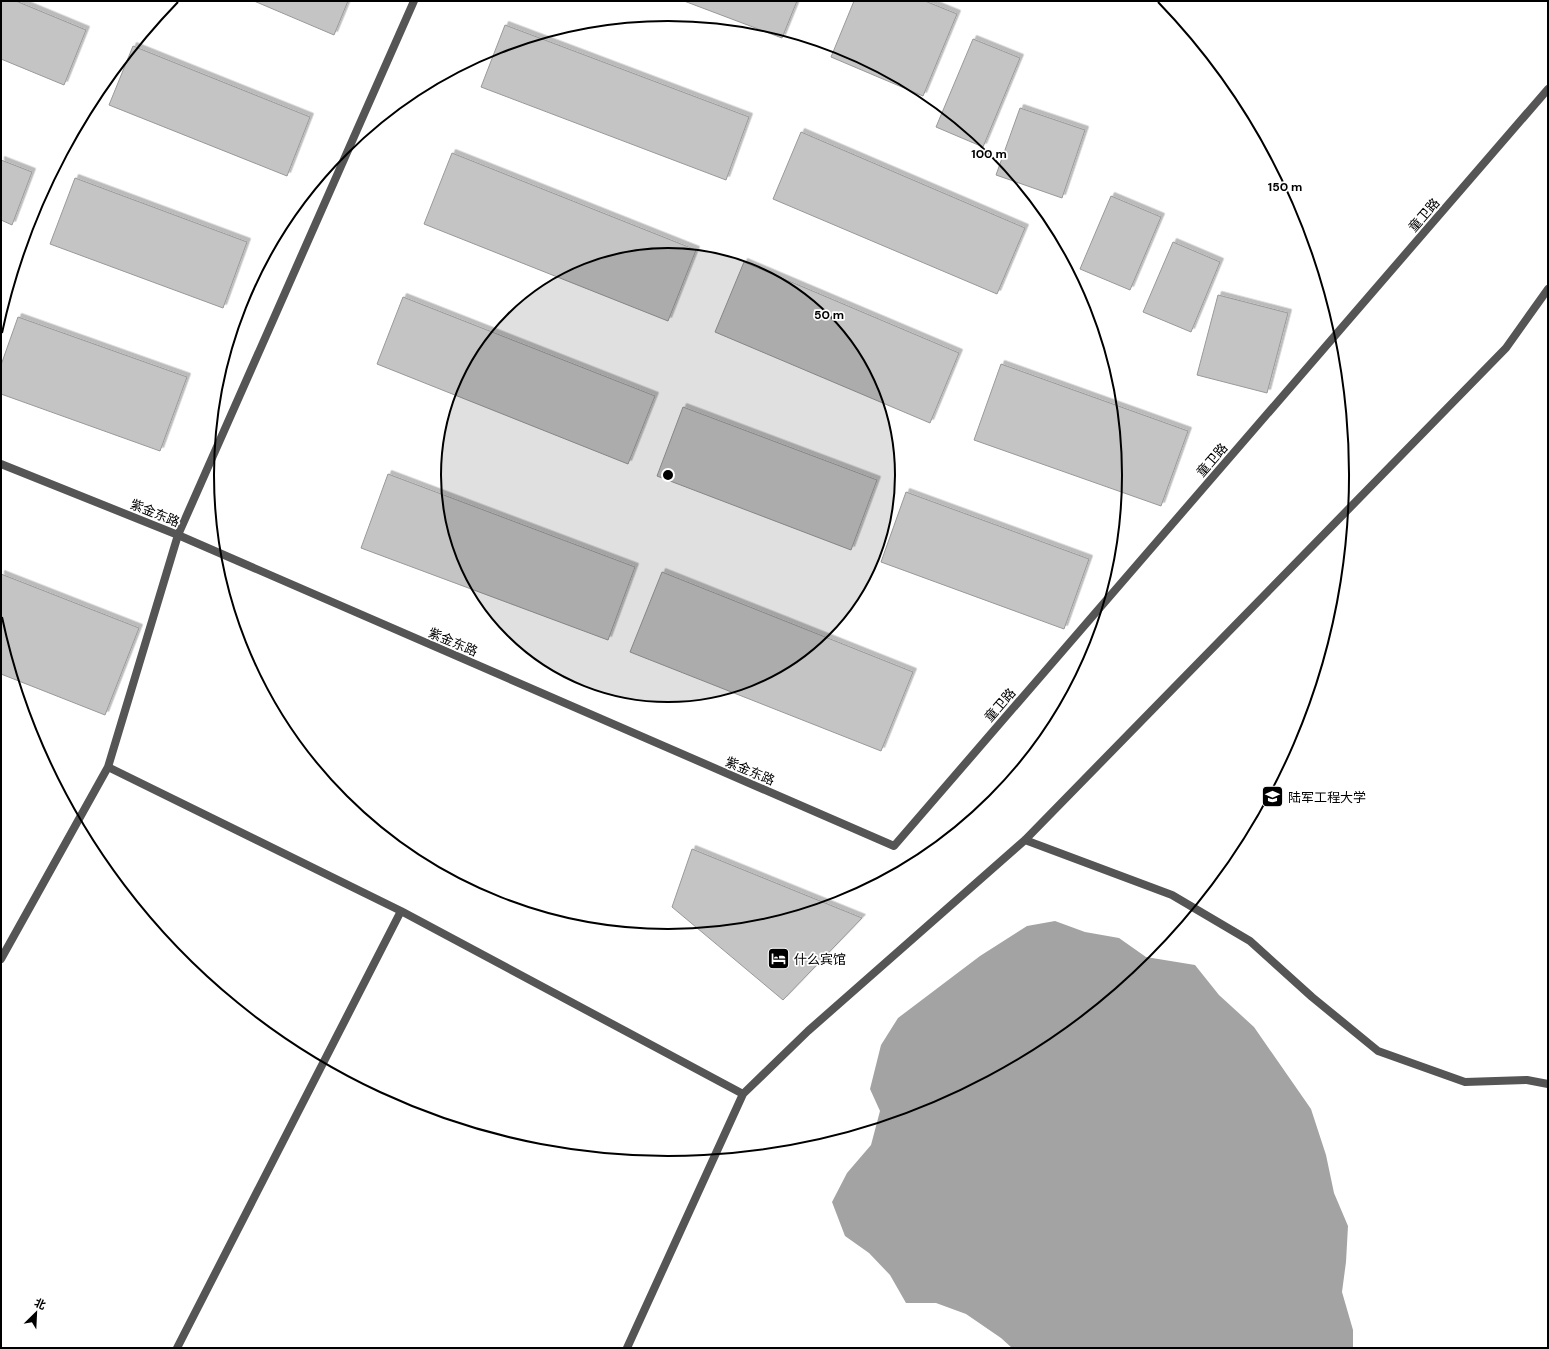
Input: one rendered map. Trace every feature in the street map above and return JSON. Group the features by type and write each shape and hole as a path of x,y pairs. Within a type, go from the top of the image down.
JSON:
{"street":[{"path":"1,959 108,767 178,535 414,1"},
{"name":"童卫路","path":"894,846 1548,89"},
{"path":"627,1348 743,1094 808,1031 1024,840 1506,348 1548,289"},
{"name":"紫金东路","path":"1,464 178,535 894,846"},
{"path":"108,767 401,911 743,1094"},
{"path":"1024,840 1172,895 1250,941 1312,997 1378,1051 1465,1082 1527,1080 1548,1084"},
{"path":"177,1348 401,911"}],"shaded area":[{"path":"1055,921 1085,932 1119,938 1146,957 1195,965 1219,995 1254,1027 1311,1109 1326,1155 1334,1193 1348,1226 1346,1262 1342,1292 1353,1330 1353,1348 1012,1348 1001,1338 966,1314 936,1303 906,1303 890,1275 869,1253 845,1236 832,1202 847,1173 871,1145 880,1111 870,1089 881,1045 898,1018 980,956 1027,926"}],"building":[{"path":"1,1 16,1 86,30 64,85 1,59"},
{"path":"254,1 348,1 334,35"},
{"path":"684,1 797,1 782,38"},
{"path":"854,1 925,1 957,14 923,96 831,57"},
{"path":"505,25 749,117 726,180 481,87"},
{"path":"973,39 1020,58 983,147 936,127"},
{"path":"133,46 310,117 287,176 109,105"},
{"path":"1020,108 1085,130 1062,198 996,175"},
{"path":"801,132 1025,228 997,294 773,199"},
{"path":"452,153 696,250 668,321 424,224"},
{"path":"1,160 32,172 12,225 1,220"},
{"path":"75,178 247,242 223,308 50,244"},
{"path":"1111,196 1161,217 1130,290 1080,269"},
{"path":"1173,242 1220,262 1191,332 1143,312"},
{"path":"744,262 959,353 930,423 715,332"},
{"path":"1218,295 1288,313 1267,393 1197,375"},
{"path":"403,297 655,396 628,464 377,364"},
{"path":"18,317 187,377 160,451 1,394 1,365"},
{"path":"1001,364 1188,431 1161,506 974,440"},
{"path":"683,407 877,480 851,550 657,476"},
{"path":"388,474 635,567 608,640 361,548"},
{"path":"906,492 1089,559 1064,629 881,562"},
{"path":"662,572 913,672 881,751 630,652"},
{"path":"1,574 139,628 105,715 1,674"},
{"name":"什么宾馆","path":"692,849 862,918 783,1000 672,907"}],"place":[{"name":"陆军工程大学","path":"1273,797"},
{"name":"什么宾馆","path":"778,959"}]}
